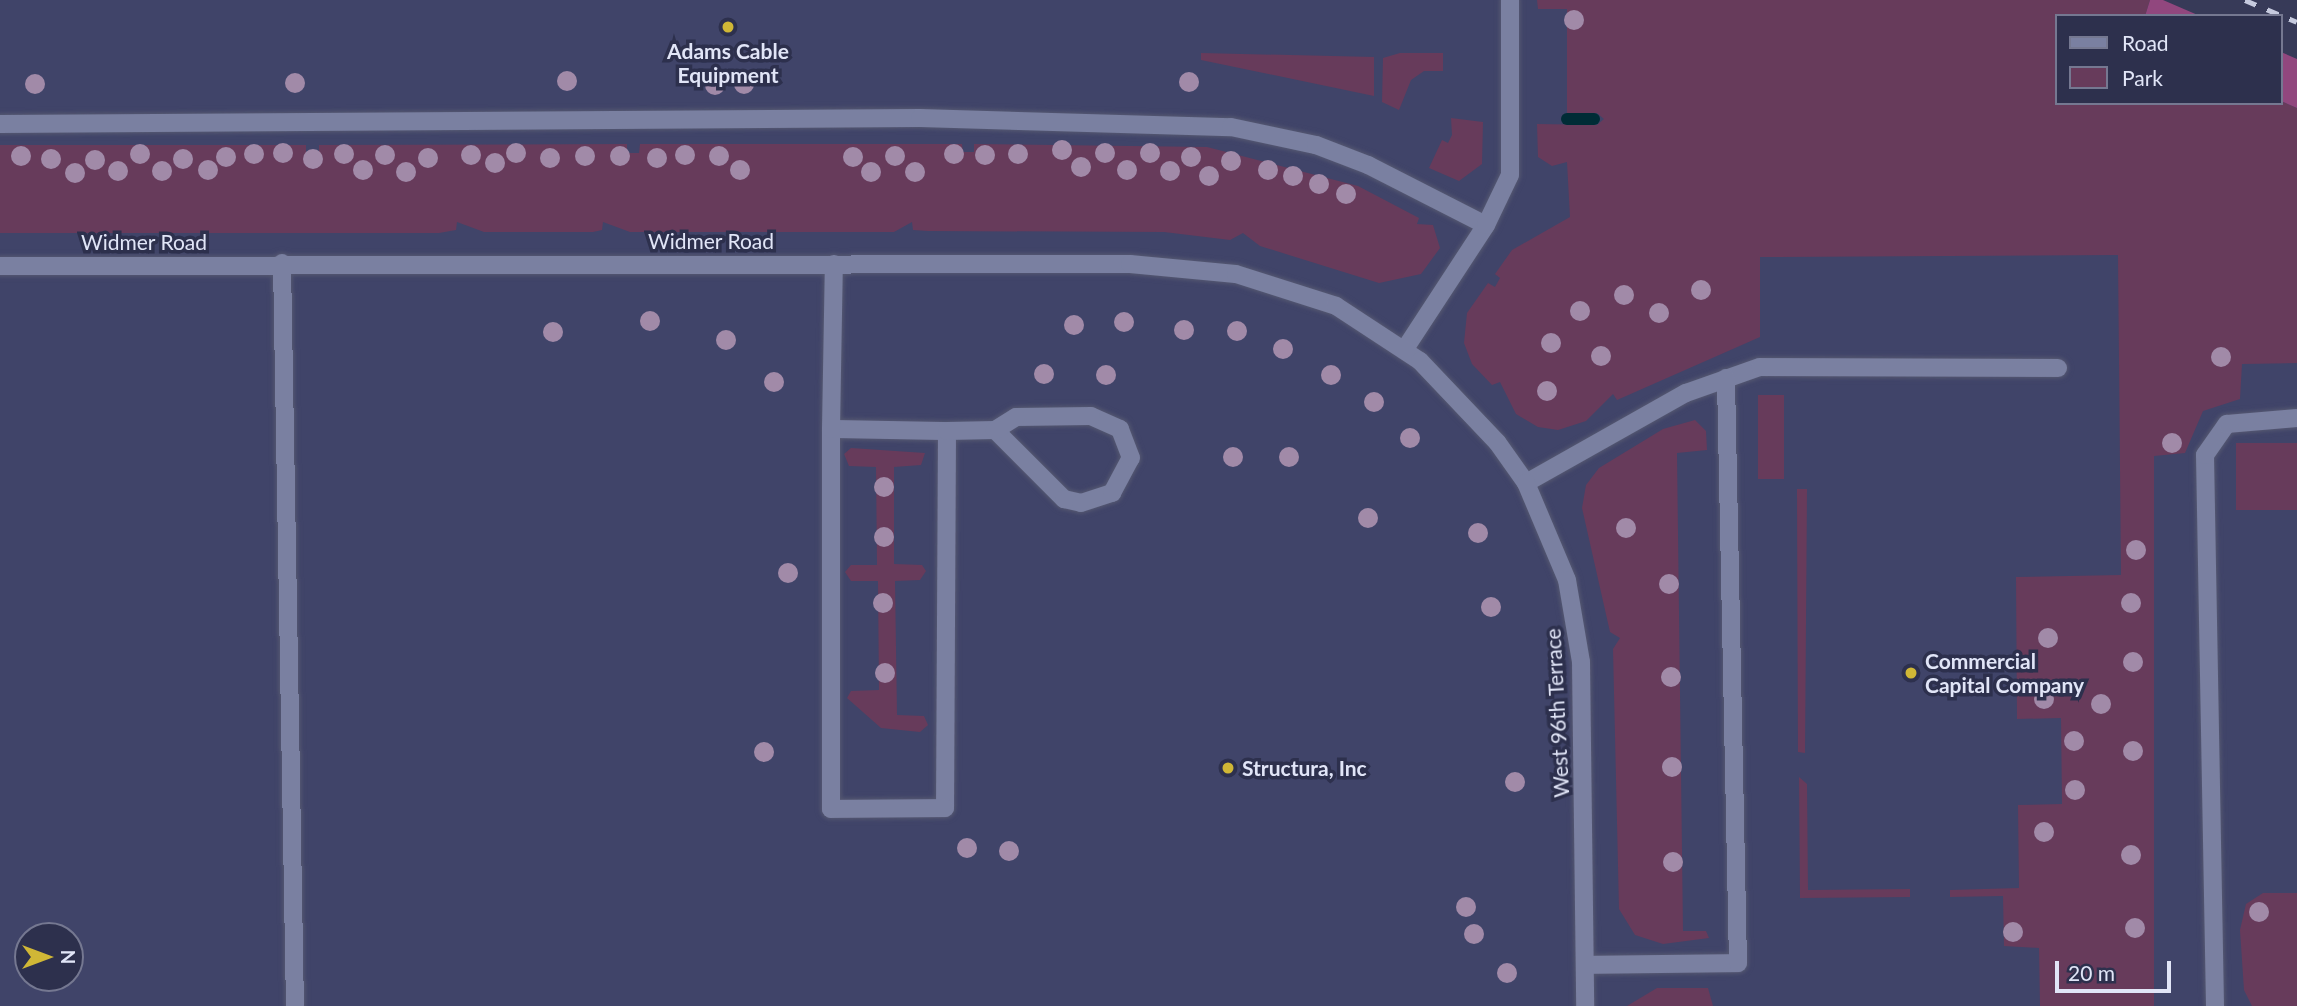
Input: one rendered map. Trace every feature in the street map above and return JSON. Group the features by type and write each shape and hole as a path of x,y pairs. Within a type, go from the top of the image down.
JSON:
{"street":[{"path":"1405,349 1486,225 1510,175 1510,0"},
{"path":"0,124 1184,122 1316,145 1486,225"},
{"path":"282,263 295,1006"},
{"name":"Widmer Road","path":"0,266 282,263 1130,264 1236,274 1336,306 1405,349"},
{"path":"834,264 831,808 945,807 947,431"},
{"name":"West 96th Terrace","path":"1405,349 1470,412 1526,484 1567,580 1581,662 1585,1006"},
{"path":"1526,484 1686,393 1760,367 2058,368"},
{"path":"1585,965 1738,963 1726,379"},
{"path":"831,429 995,430 1017,417 1091,416 1120,429 1131,458 1112,494 1081,503 1064,499 995,430"},
{"path":"2215,1006 2204,456 2227,424 2297,418"}],"shaded area":[{"path":"0,0 2088,0 2056,14 2056,105 2283,105 2283,86 2297,92 2297,1006 0,1006"},
{"path":"2150,0 2163,0 2195,14 2146,14"},
{"path":"2283,53 2297,59 2297,108 2283,102"}],"green space":[{"path":"1537,0 2150,0 2146,14 2056,14 2056,105 2283,105 2283,102 2297,108 2297,363 2242,364 2240,399 2203,411 2185,453 2154,456 2154,1006 2040,1006 2039,948 2004,946 2003,896 1950,897 1950,890 2019,888 2018,805 2062,804 2061,718 2017,719 2016,577 2121,575 2118,255 1760,257 1760,337 1617,400 1613,394 1586,421 1558,430 1538,427 1516,414 1500,382 1492,385 1472,364 1464,343 1467,313 1488,283 1495,287 1500,278 1495,274 1512,250 1570,217 1567,162 1552,166 1538,157 1537,124 1597,125 1604,119 1597,113 1567,115 1567,9 1538,9"},
{"path":"1201,53 1374,57 1374,96 1201,60"},
{"path":"1400,53 1443,53 1443,71 1424,71 1411,80 1399,110 1382,102 1383,58"},
{"path":"1451,118 1483,122 1482,164 1459,181 1429,168 1442,140 1448,143 1452,135"},
{"path":"627,144 627,153 639,153 640,144 962,144 963,152 974,152 974,144 1207,147 1358,186 1419,218 1417,224 1433,225 1440,248 1421,274 1379,283 1260,246 1243,233 1230,240 1164,232 928,231 913,230 912,222 894,232 630,232 603,222 602,230 593,232 484,232 457,222 456,230 439,233 0,233 0,145 306,145 306,153 319,153 319,145"},
{"path":"1758,395 1784,395 1784,479 1758,479"},
{"path":"1695,420 1706,431 1707,450 1677,453 1683,931 1706,931 1709,938 1663,944 1635,935 1619,909 1613,649 1620,638 1610,632 1582,508 1586,485 1599,468 1663,429"},
{"path":"2236,443 2297,443 2297,510 2236,510"},
{"path":"851,448 925,453 921,465 894,467 894,564 922,565 926,571 920,580 895,581 897,715 924,716 928,725 920,732 881,728 847,698 851,691 879,690 878,581 851,581 845,572 851,565 877,565 876,467 849,466 844,454"},
{"path":"1797,489 1807,489 1805,753 1798,752"},
{"path":"1799,777 1807,784 1808,890 1910,889 1910,897 1800,898"},
{"path":"2263,893 2297,893 2297,1006 2252,1006 2244,990 2240,930 2246,904"},
{"path":"1657,988 1708,988 1713,1006 1627,1006"}],"waterway":[{"path":"1567,119 1594,119"}],"railway":[{"path":"2245,0 2278,14"},
{"path":"2283,16 2297,22"}],"place":[{"name":"Adams Cable Equipment","path":"728,27"},
{"name":"Commercial Capital Company","path":"1911,673"},
{"name":"Structura, Inc","path":"1228,768"}]}
